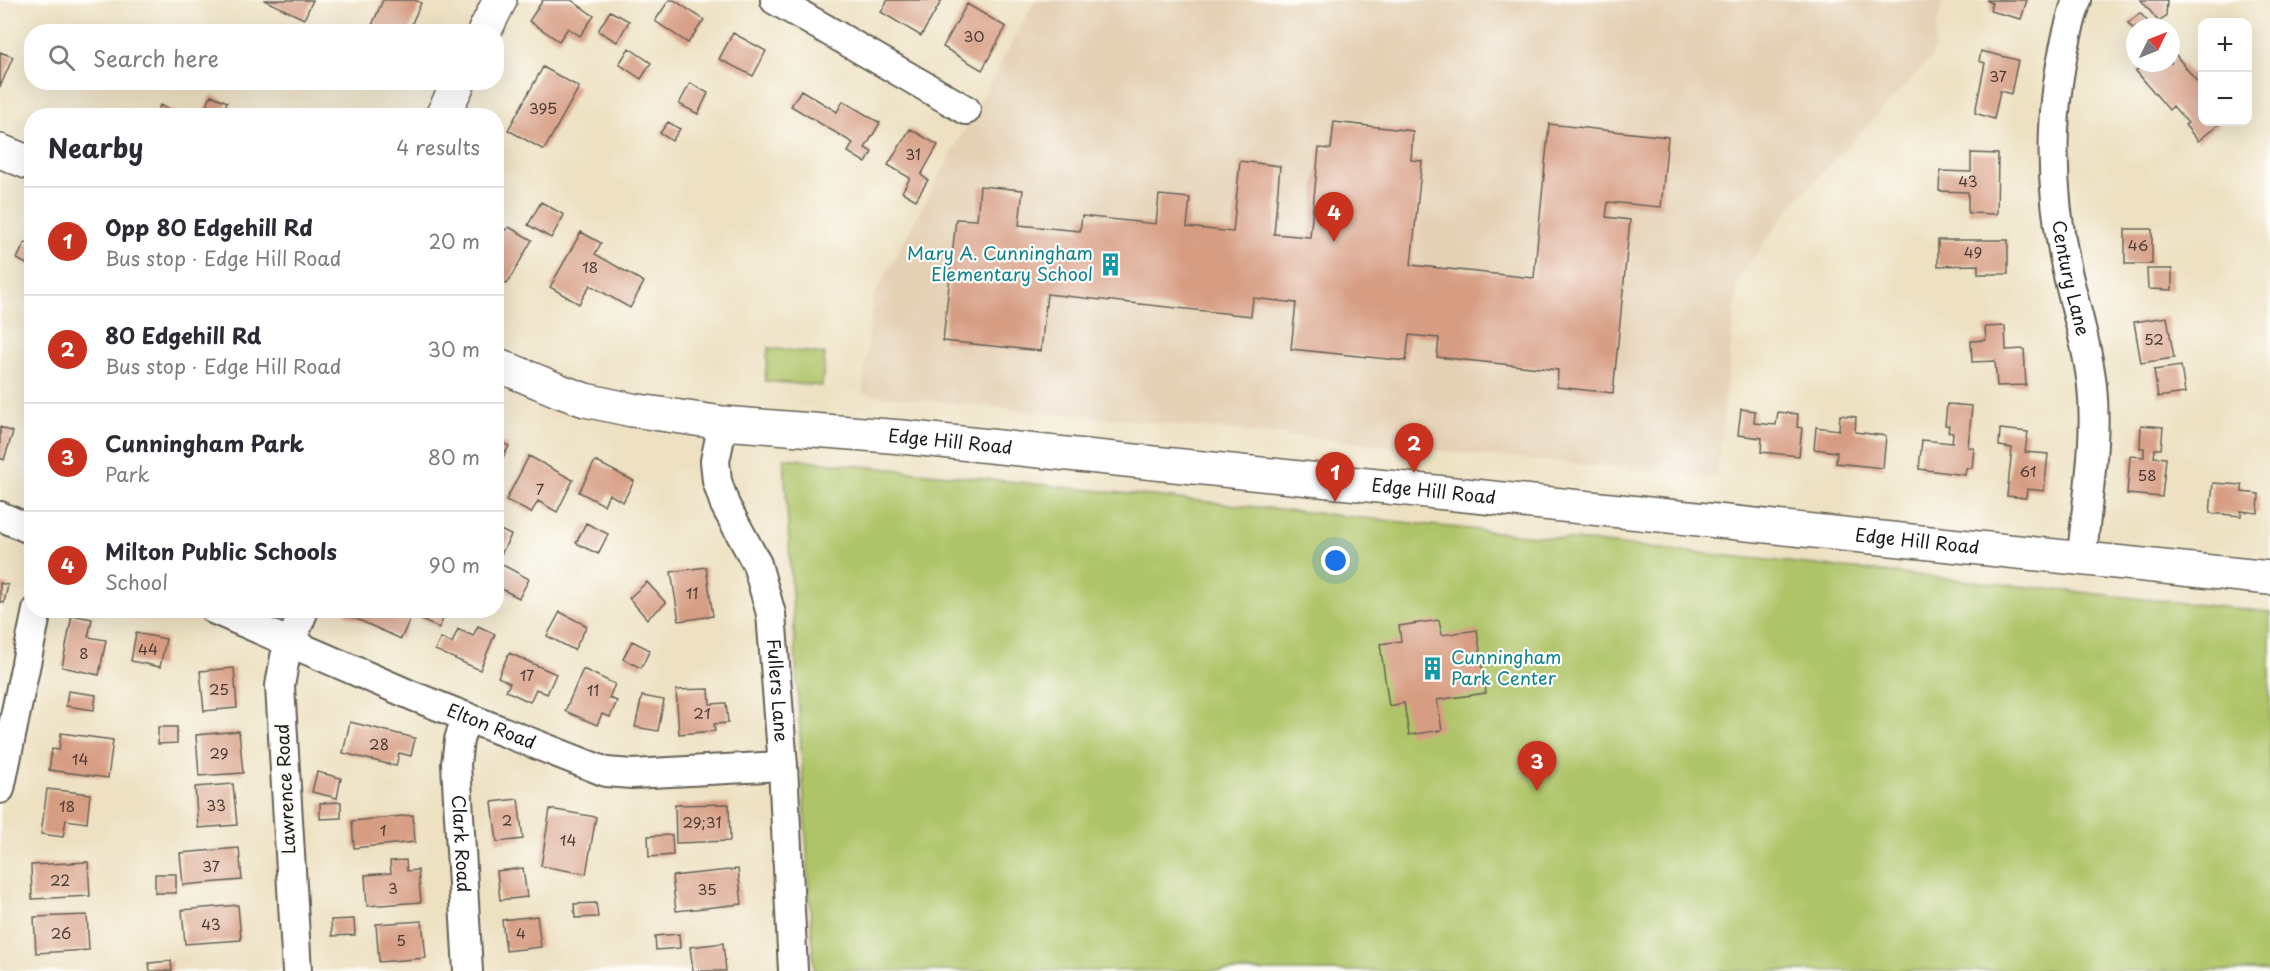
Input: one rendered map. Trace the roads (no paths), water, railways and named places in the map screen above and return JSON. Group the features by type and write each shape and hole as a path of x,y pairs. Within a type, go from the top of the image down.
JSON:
{"street":[{"path":"488,24 500,0"},
{"path":"775,0 966,110"},
{"name":"Century Lane","path":"2077,0 2061,63 2053,156 2054,189 2061,242 2088,360 2092,393 2093,436 2082,559"},
{"path":"446,108 455,90"},
{"path":"0,151 24,161"},
{"name":"Edge Hill Road","path":"504,367 585,400 632,410 723,423 913,438 2270,578"},
{"name":"Fullers Lane","path":"723,423 715,461 717,481 725,506 747,543 765,588 771,614 783,766 793,971"},
{"path":"0,516 24,526"},
{"path":"0,789 35,618"},
{"name":"Elton Road","path":"233,618 466,717 594,768 619,774 783,766"},
{"name":"Lawrence Road","path":"297,971 280,686 281,670 301,618"},
{"name":"Clark Road","path":"466,717 459,740 456,764 468,971"}],"place":[{"name":"Milton Public Schools","path":"1334,242"},
{"name":"Mary A. Cunningham Elementary School","path":"1111,264"},
{"name":"80 Edgehill Rd","path":"1414,473"},
{"name":"Opp 80 Edgehill Rd","path":"1335,502"},
{"name":"Cunningham Park Center","path":"1433,668"},
{"name":"Cunningham Park","path":"1537,791"}]}
